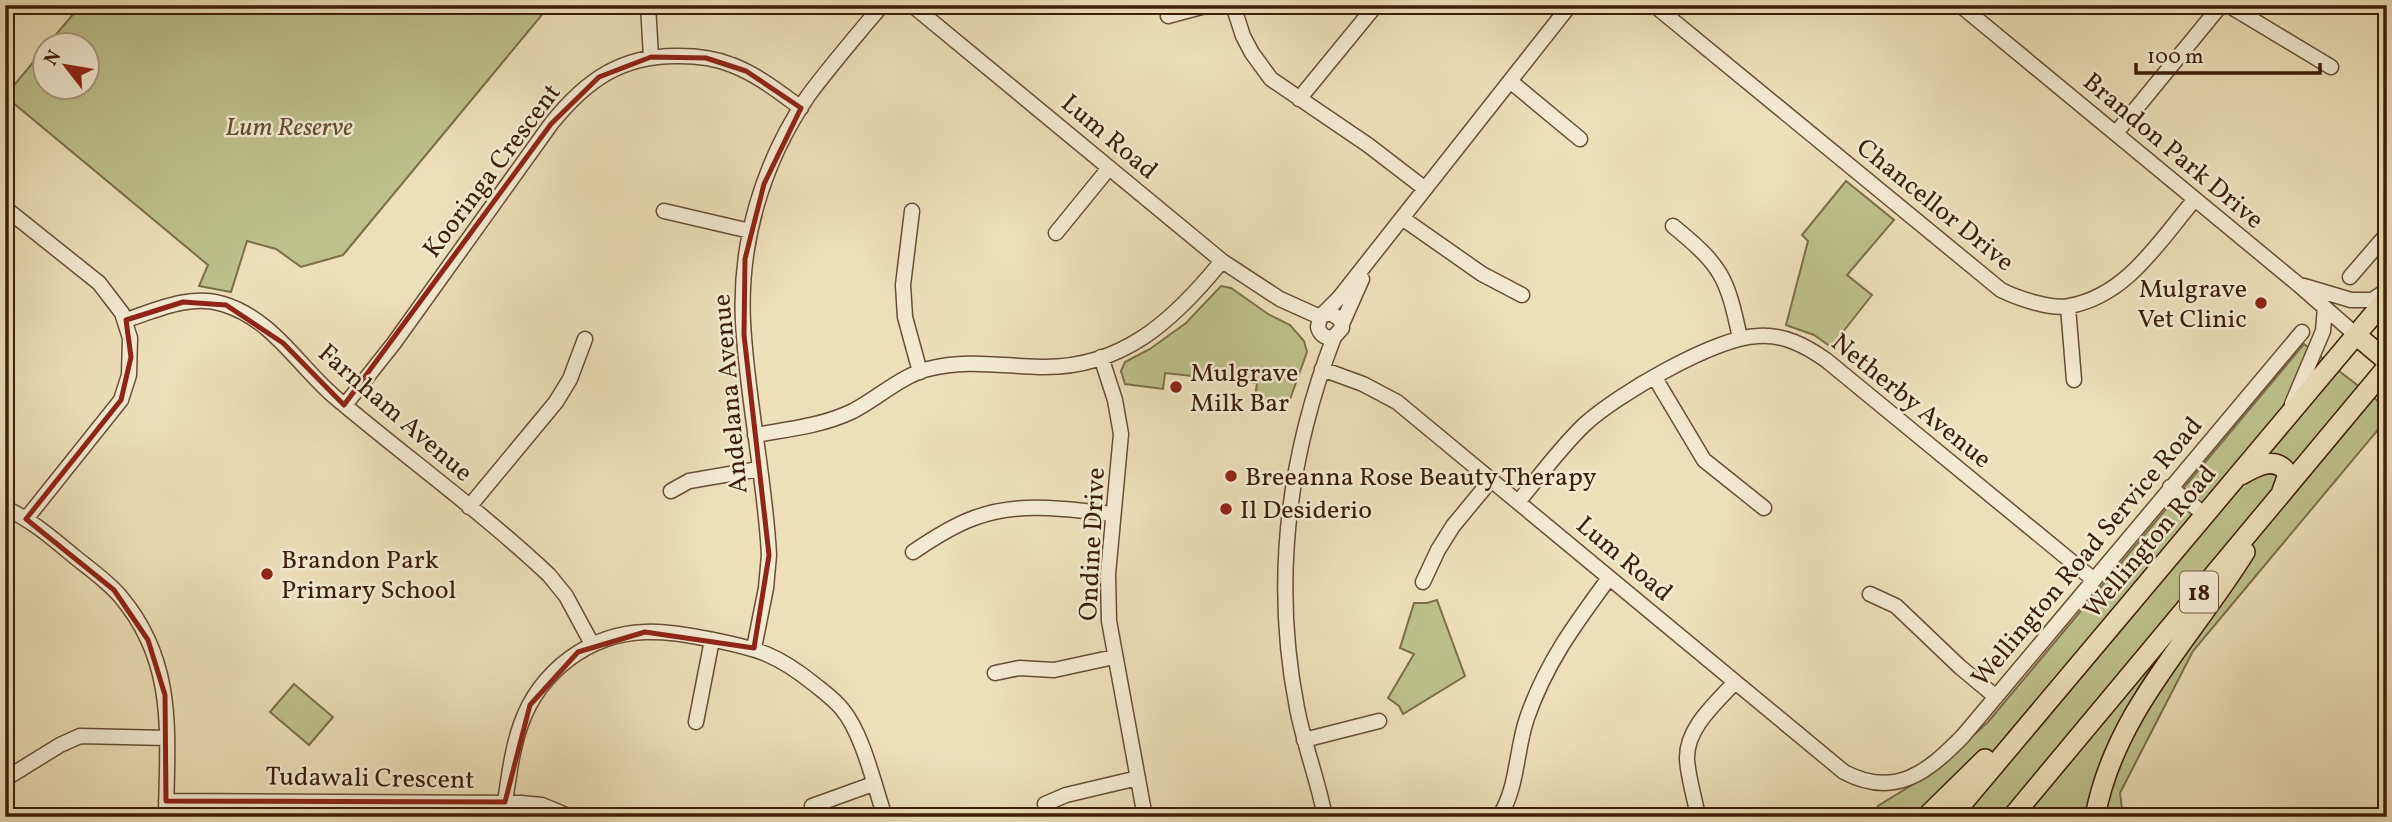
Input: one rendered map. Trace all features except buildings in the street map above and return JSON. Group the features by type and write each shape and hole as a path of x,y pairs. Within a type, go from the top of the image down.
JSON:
{"highway":[{"name":"Wellington Road","path":"1951,817 2387,298"},
{"path":"2356,334 2387,361"},
{"name":"18","path":"2012,817 2387,367"},
{"path":"2095,817 2108,768 2125,728 2166,666 2222,590 2282,492 2287,477 2286,471 2279,464 2271,463 2237,477"},
{"path":"1926,817 2097,644"}],"street":[{"path":"648,5 651,57"},
{"name":"Andelana Avenue","path":"754,648 766,588 769,555 743,323 743,283 750,232 769,170 801,108 882,5"},
{"name":"Lum Road","path":"912,5 1222,261 1324,327"},
{"path":"1168,16 1209,5"},
{"path":"1234,5 1244,36 1259,66 1271,79 1368,145 1423,188"},
{"path":"1299,99 1376,5"},
{"path":"1325,817 1304,740 1292,681 1287,638 1285,545 1292,484 1301,440 1322,369 1324,327 1423,188 1570,5"},
{"name":"Chancellor Drive","path":"1654,5 2001,290 2021,299 2068,307 2099,296 2120,284 2136,271 2194,198"},
{"name":"Brandon Park Drive","path":"1960,5 2356,334"},
{"path":"2116,133 2221,5"},
{"path":"2228,5 2331,67"},
{"name":"Kooringa Crescent","path":"345,405 378,365 551,124 568,103 588,85 625,63 651,57 694,56 733,65 772,87 801,108"},
{"path":"1510,81 1580,139"},
{"path":"1056,233 1109,168"},
{"path":"5,208 99,283 117,304 126,320 131,356 129,375 121,400 26,519"},
{"path":"664,211 750,232"},
{"path":"912,211 902,285 905,317 920,372"},
{"path":"1402,218 1482,275 1522,295"},
{"path":"1673,226 1716,266 1729,292 1740,338"},
{"path":"2350,277 2387,234"},
{"path":"1324,327 1340,332 1356,291 1384,242"},
{"path":"755,435 830,421 853,411 920,372 975,362 1035,367 1069,365 1101,357 1138,341 1172,317 1222,261"},
{"path":"2299,285 2351,300 2372,300 2387,290"},
{"name":"Farnham Avenue","path":"126,320 184,302 203,301 226,305 248,315 273,334 345,405 556,582 569,600 592,644"},
{"path":"2068,307 2074,380"},
{"path":"2286,418 2323,331 2325,308"},
{"path":"1324,327 1335,314 1342,324"},
{"name":"Wellington Road Service Road","path":"1894,784 1914,777 1936,762 1963,736 2302,332"},
{"name":"Netherby Avenue","path":"1518,502 1583,426 1612,402 1704,353 1740,338 1773,336 1813,350 2094,580"},
{"path":"469,507 556,402 570,379 584,338"},
{"name":"Ondine Drive","path":"1101,357 1120,423 1120,453 1107,587 1109,621 1145,817"},
{"name":"Lum Road","path":"1322,369 1387,396 1844,772 1868,782 1894,784"},
{"path":"1655,378 1704,460 1764,508"},
{"path":"671,491 689,481 759,469"},
{"path":"1423,582 1453,526 1490,480"},
{"path":"2171,487 2205,515"},
{"path":"913,552 961,524 1002,510 1040,507 1113,514"},
{"path":"5,508 26,519 102,579 134,615 148,640 165,695 166,817"},
{"path":"1502,816 1516,770 1523,731 1540,683 1564,638 1609,578"},
{"path":"1870,594 1902,611 1960,667 1996,696"},
{"path":"505,803 518,734 534,696 562,664 592,644 626,634 673,633 754,648 790,665 842,708 856,731 885,817"},
{"path":"696,722 712,640"},
{"path":"995,673 1011,668 1054,670 1114,657"},
{"path":"1698,813 1687,759 1690,741 1700,722 1735,682"},
{"path":"1304,740 1379,721"},
{"path":"5,779 60,745 80,736 166,738"},
{"path":"1045,804 1066,795 1138,778"},
{"path":"812,806 873,784"},
{"name":"Tudawali Crescent","path":"166,801 416,810 505,803 542,805 571,817"}],"highlighted area":[{"path":"651,57 706,58 746,71 801,108 764,184 745,259 744,335 769,555 754,648 645,632 578,652 530,705 505,802 166,801 165,695 148,640 114,590 26,519 121,400 131,357 126,320 183,302 226,305 283,343 344,405 551,124 599,77"}],"green space":[{"name":"Lum Reserve","path":"81,5 550,5 343,255 301,267 276,249 247,241 231,292 199,286 208,265 5,96 32,64 32,102 102,102 102,32 58,32"},
{"path":"1846,181 1894,220 1847,275 1872,295 1831,347 1814,335 1786,325 1808,241 1802,235"},
{"path":"1221,286 1231,288 1268,314 1290,325 1304,341 1307,352 1289,402 1255,398 1257,383 1165,373 1163,389 1125,384 1121,371 1125,362 1150,349 1186,323"},
{"path":"2304,344 2387,408 2387,419 2193,651 2120,793 2123,817 1874,817 1878,806 1933,772 1988,722"},
{"path":"1437,600 1465,676 1403,714 1399,706 1388,698 1414,654 1400,648 1414,603"},
{"path":"294,684 333,717 309,745 270,712"}],"place":[{"name":"Mulgrave Vet Clinic","path":"2261,303"},
{"name":"Mulgrave Milk Bar","path":"1176,387"},
{"name":"Breeanna Rose Beauty Therapy","path":"1231,476"},
{"name":"Il Desiderio","path":"1226,509"},
{"name":"Brandon Park Primary School","path":"267,574"}]}
